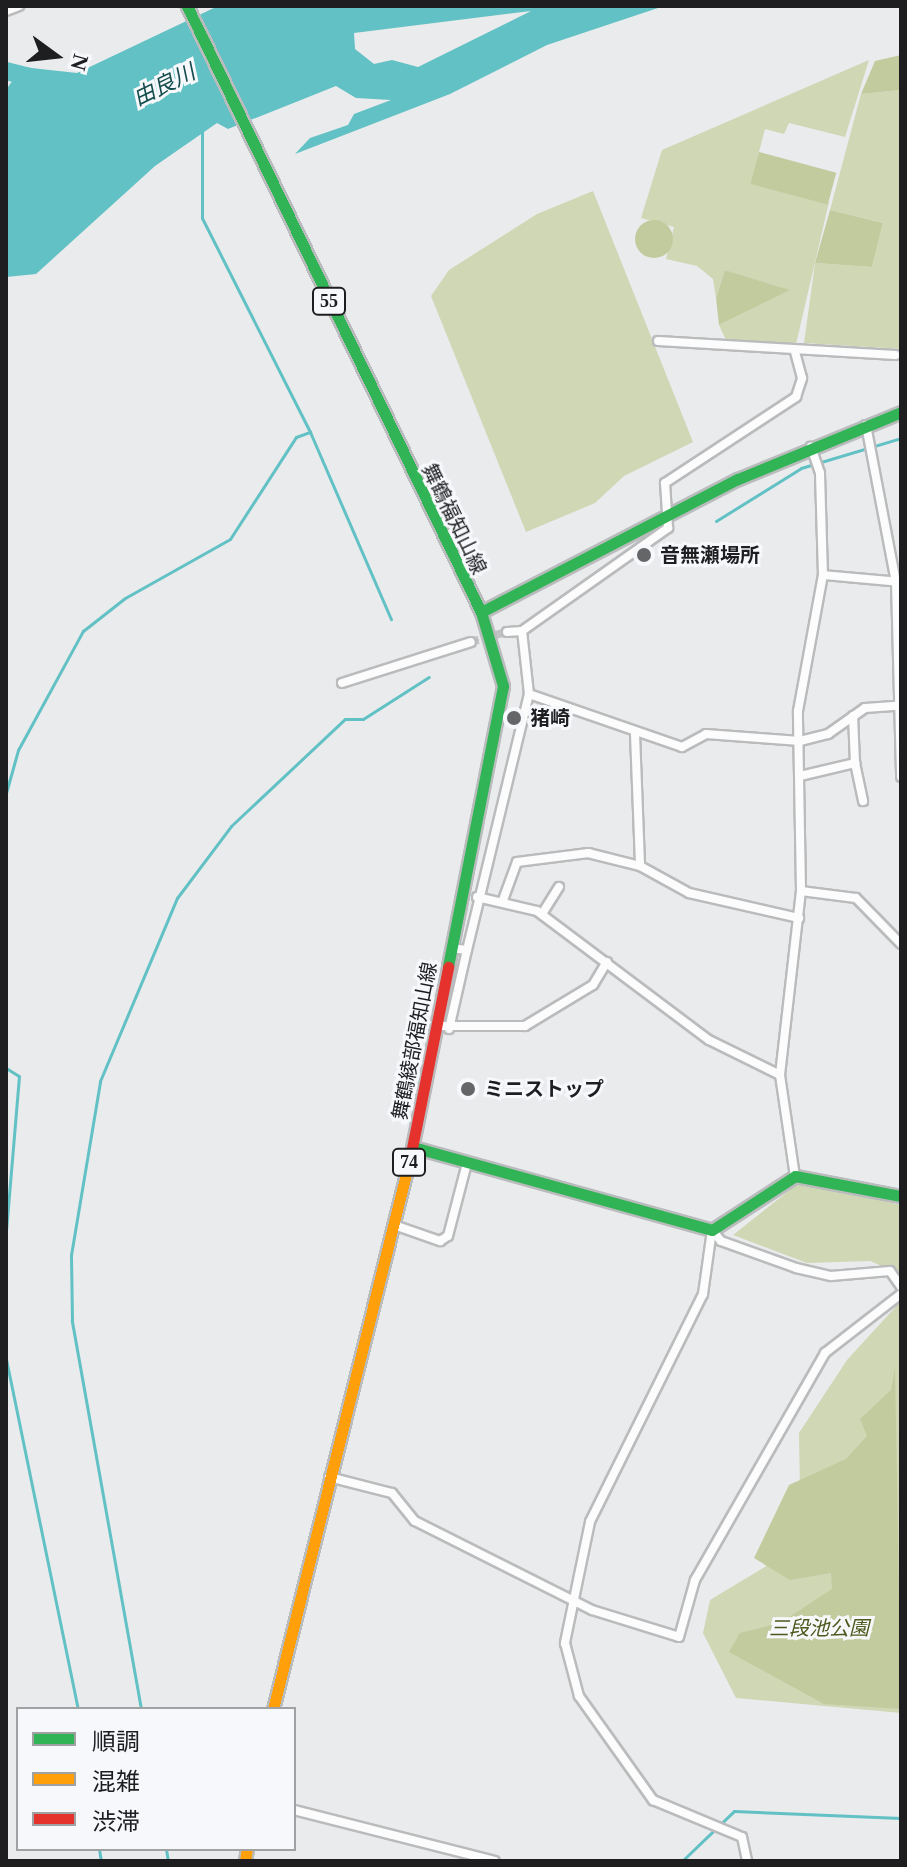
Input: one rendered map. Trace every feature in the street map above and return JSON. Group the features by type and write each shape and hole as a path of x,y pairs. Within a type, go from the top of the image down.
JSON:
{"main road":[{"name":"舞鶴福知山線","path":"186,6 481,612"},
{"path":"481,612 668,513 811,447 901,412"},
{"name":"舞鶴綾部福知山線","path":"273,1707 413,1147 451,948 503,709 499,661 481,612"},
{"path":"413,1147 712,1230 795,1176 901,1196"}],"street":[{"path":"6,11 19,6"},
{"path":"658,341 896,355"},
{"path":"507,632 522,631 668,528 665,483 796,397 802,378 794,349"},
{"path":"866,425 898,582 897,706 901,777"},
{"path":"795,1176 780,1075 801,891 800,688 813,655 823,575 820,473 811,447"},
{"path":"823,575 898,582"},
{"path":"449,1029 477,897 529,694 522,631"},
{"path":"342,683 471,642"},
{"path":"529,694 635,734 682,747 706,734 800,741 853,716 897,706"},
{"path":"853,716 855,763 863,801"},
{"path":"635,734 640,866"},
{"path":"800,776 855,763"},
{"path":"503,900 517,862 588,853 640,866 689,893 799,918"},
{"path":"542,914 559,887"},
{"path":"801,891 856,898 901,944"},
{"path":"477,897 503,900 542,914 709,1040 780,1075"},
{"path":"451,948 467,950"},
{"path":"436,1026 449,1029 525,1026 593,985 607,962"},
{"path":"394,1225 440,1241 448,1236 467,1163"},
{"path":"712,1230 721,1241 796,1268 831,1276 890,1271 901,1287"},
{"path":"712,1230 703,1294 590,1522 572,1599 567,1660 597,1727 653,1800 742,1837 747,1861"},
{"path":"329,1477 392,1493 415,1521 572,1599 679,1637 695,1580 825,1353 901,1294"},
{"path":"296,1811 495,1861"}],"green space":[{"path":"901,55 901,90 861,94 875,61"},
{"path":"869,60 845,137 789,123 784,134 765,129 759,152 752,184 829,202 796,344 726,340 719,325 789,290 725,270 716,298 713,279 697,266 666,259 674,227 641,218 662,150"},
{"path":"901,90 901,349 804,343 815,263 872,267 883,223 830,210 861,94"},
{"path":"759,152 836,173 828,205 750,184"},
{"path":"593,191 693,442 624,476 595,503 526,532 431,296 449,270 537,214"},
{"path":"830,210 883,223 872,267 815,263"},
{"path":"654,220 667,226 673,239 667,252 654,258 641,252 635,239 641,226"},
{"path":"725,270 790,290 719,325 716,298"},
{"path":"801,1181 901,1205 901,1274 870,1261 807,1263 733,1235"},
{"name":"三段池公園","path":"901,1301 901,1713 736,1698 703,1633 710,1600 770,1564 800,1491 799,1433 847,1360"},
{"name":"三段池公園","path":"895,1368 901,1709 824,1704 729,1652 740,1633 780,1623 832,1589 831,1573 790,1580 754,1558 789,1485 846,1459 867,1436 860,1419 891,1390"}],"water":[{"name":"由良川","path":"218,6 664,6 547,45 450,94 295,154 310,138 348,125 354,114 391,100 356,98 336,86 228,129 217,123 155,166 36,274 6,277 6,90 22,67 77,73","holes":["531,11 418,67 392,60 374,64 355,49 354,33"]}],"waterway":[{"path":"6,71 42,80"},
{"path":"202,131 202,218 310,432 391,619"},
{"path":"6,793 18,750 83,631 125,598 230,539 296,437 310,432"},
{"path":"716,521 801,468 901,438"},
{"path":"141,1707 72,1320 71,1255 100,1081 177,898 231,826 345,719 363,719 429,677"},
{"path":"6,1068 19,1076 6,1232"},
{"path":"6,1359 78,1707"},
{"path":"682,1861 734,1811 901,1818"},
{"path":"99,1851 101,1861"},
{"path":"166,1851 168,1861"}],"tunnel":[{"path":"471,642 507,632"}],"traffic: fast":[{"path":"187,6 481,612 503,686 448,967"},
{"path":"481,612 738,479 901,412"},
{"path":"413,1147 712,1230 795,1176 901,1196"}],"traffic: slow":[{"path":"273,1707 410,1158"},
{"path":"245,1861 247,1851"}],"traffic: jam":[{"path":"410,1158 448,967"}],"place":[{"name":"音無瀬場所","path":"644,555"},
{"name":"猪崎","path":"514,718"},
{"name":"ミニストップ","path":"468,1089"}]}
